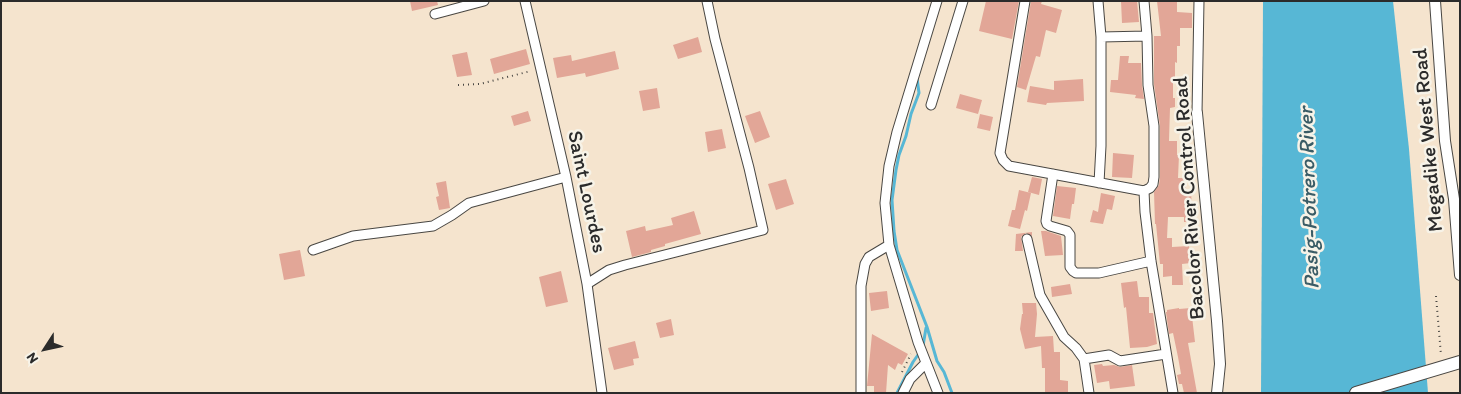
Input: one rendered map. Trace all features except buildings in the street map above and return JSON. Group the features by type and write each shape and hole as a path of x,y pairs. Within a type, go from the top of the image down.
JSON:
{"main road":[{"path":"1356,393 1460,362"}],"street":[{"path":"436,14 484,1"},
{"name":"Saint Lourdes","path":"525,1 566,177 587,284 602,393"},
{"path":"587,284 609,270 625,265 763,230 707,1"},
{"path":"937,1 897,132 889,166 885,203 888,245 924,359 938,393"},
{"path":"932,105 963,1"},
{"path":"1025,1 1000,153 1003,160 1009,166 1144,191 1153,184 1154,177 1154,126 1148,85 1144,1"},
{"path":"1098,1 1101,146 1099,183"},
{"name":"Bacolor River Control Road","path":"1199,1 1198,112 1220,364 1217,393"},
{"name":"Megadike West Road","path":"1435,1 1445,141 1454,199 1460,275"},
{"path":"1100,37 1147,36"},
{"path":"1053,174 1046,221 1050,226 1067,231 1070,235 1070,267 1072,271 1076,274 1099,274 1151,261"},
{"path":"313,250 353,236 434,226 469,203 566,177"},
{"path":"1144,191 1151,261 1173,393"},
{"path":"1027,239 1040,295 1064,338 1076,348 1084,359 1089,393"},
{"path":"861,393 861,286 865,264 869,258 888,245"},
{"path":"1084,359 1109,355 1120,361 1166,354"},
{"path":"904,393 910,379 924,359"}],"path":[{"path":"458,85 480,84 540,70"},
{"path":"1436,296 1438,368"},
{"path":"901,374 918,340"}],"water":[{"name":"Pasig-Potrero River","path":"1263,1 1393,1 1409,149 1428,393 1261,393"}],"waterway":[{"path":"917,78 919,93 911,114 896,170 892,200 894,231 897,250 927,327 937,361 944,372 952,393"},
{"path":"923,346 926,328"},
{"path":"897,393 920,352"}]}
